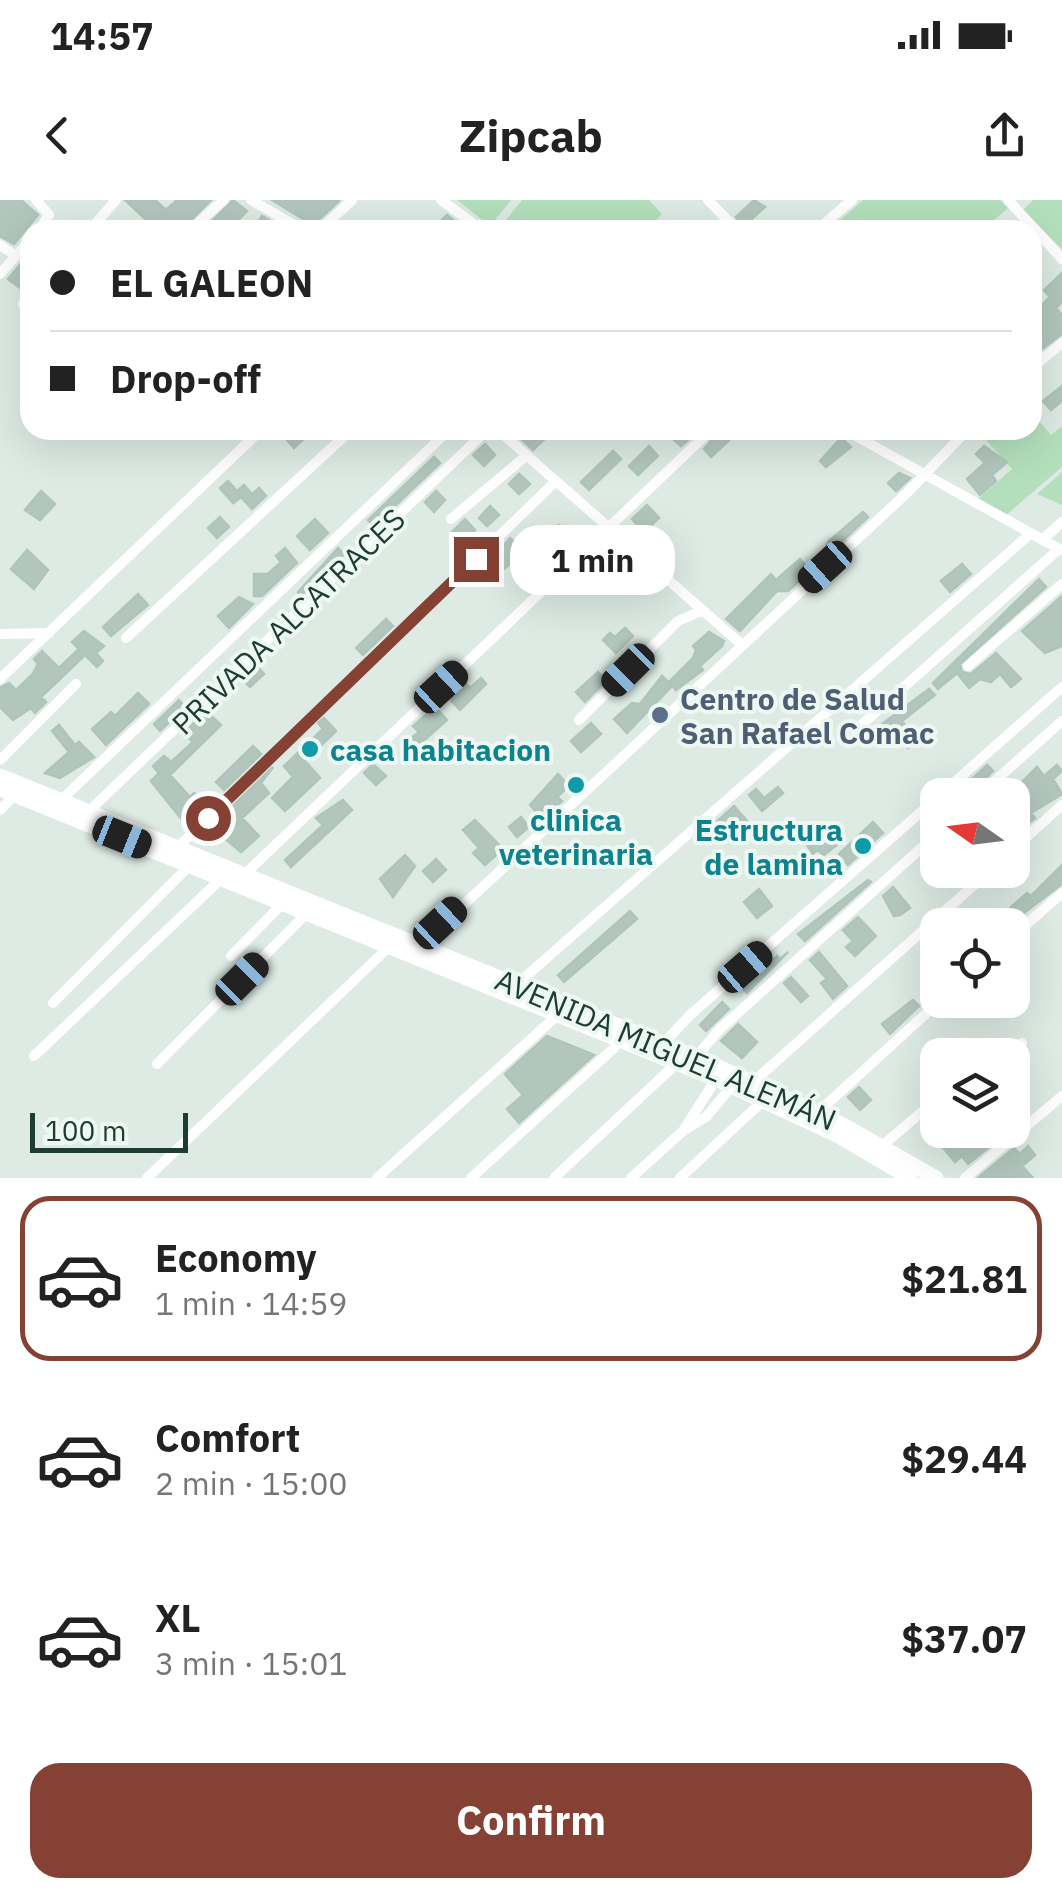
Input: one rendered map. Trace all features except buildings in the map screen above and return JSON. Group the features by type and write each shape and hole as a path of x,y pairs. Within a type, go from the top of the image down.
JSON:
{"main road":[{"name":"AVENIDA MIGUEL ALEMÁN","path":"0,776 190,865 307,913 516,985 562,1011"},
{"name":"AVENIDA MIGUEL ALEMÁN","path":"8,792 89,811 180,845 394,942"},
{"name":"AVENIDA MIGUEL ALEMÁN","path":"416,950 660,1050 696,1057 752,1082 910,1178"},
{"name":"AVENIDA MIGUEL ALEMÁN","path":"660,1050 677,1063 882,1146 936,1178"}],"street":[{"path":"36,200 49,215 46,220"},
{"path":"99,220 116,200"},
{"path":"201,220 224,200"},
{"path":"251,200 286,220"},
{"path":"331,220 352,200"},
{"path":"440,200 468,219"},
{"path":"708,200 727,220"},
{"path":"829,220 852,200"},
{"path":"1008,200 1026,220"},
{"path":"1042,237 1062,259"},
{"path":"0,244 16,256"},
{"path":"0,274 20,251"},
{"path":"1042,360 1062,343"},
{"path":"0,679 250,440"},
{"path":"126,638 340,440"},
{"path":"58,804 440,440"},
{"name":"PRIVADA ALCATRACES","path":"89,811 477,440"},
{"path":"509,440 741,644"},
{"path":"246,873 701,440"},
{"path":"859,728 1060,550 863,440"},
{"path":"416,950 957,440"},
{"path":"451,519 526,456"},
{"path":"180,845 555,482"},
{"path":"1042,540 1062,522"},
{"path":"516,985 1030,534"},
{"path":"968,666 1062,584"},
{"path":"579,720 678,621 701,611"},
{"path":"0,634 49,633"},
{"path":"0,760 76,684"},
{"path":"959,778 1062,687"},
{"path":"998,778 1062,721"},
{"path":"0,810 8,792"},
{"path":"1030,834 1062,805"},
{"path":"660,1050 920,813"},
{"path":"696,1057 719,1030 920,848"},
{"path":"53,1003 190,865"},
{"path":"34,1056 222,878"},
{"path":"752,1082 971,888"},
{"path":"1030,921 1062,893"},
{"path":"231,956 283,903"},
{"path":"158,1064 307,913"},
{"path":"147,1178 394,942"},
{"path":"377,1178 562,1011"},
{"path":"813,1117 922,1018"},
{"path":"470,1178 622,1035"},
{"path":"554,1178 677,1063"},
{"path":"683,1131 716,1079"},
{"path":"631,1178 683,1131 706,1117 732,1086"},
{"path":"966,1178 1062,1096"},
{"path":"680,1178 764,1100"},
{"path":"882,1146 920,1113"}],"green space":[{"path":"457,200 511,200 495,220 482,220"},
{"path":"522,200 649,200 662,214 656,220 506,220"},
{"path":"863,200 1000,200 1008,208 994,220 840,220"},
{"path":"1033,200 1062,200 1062,249 1042,229 1042,220 1033,220 1023,210"},
{"path":"1042,424 1051,435 1062,426 1062,467 1005,516 977,500 1012,469 986,440 1042,440"},
{"path":"1062,472 1062,505 1037,494"}],"place":[{"name":"Centro de Salud San Rafael Comac","path":"660,715"},
{"name":"casa habitacion","path":"310,749"},
{"name":"clinica veterinaria","path":"576,785"},
{"name":"Estructura de lamina","path":"863,846"}],"route":[{"path":"208,818 476,559"}]}
